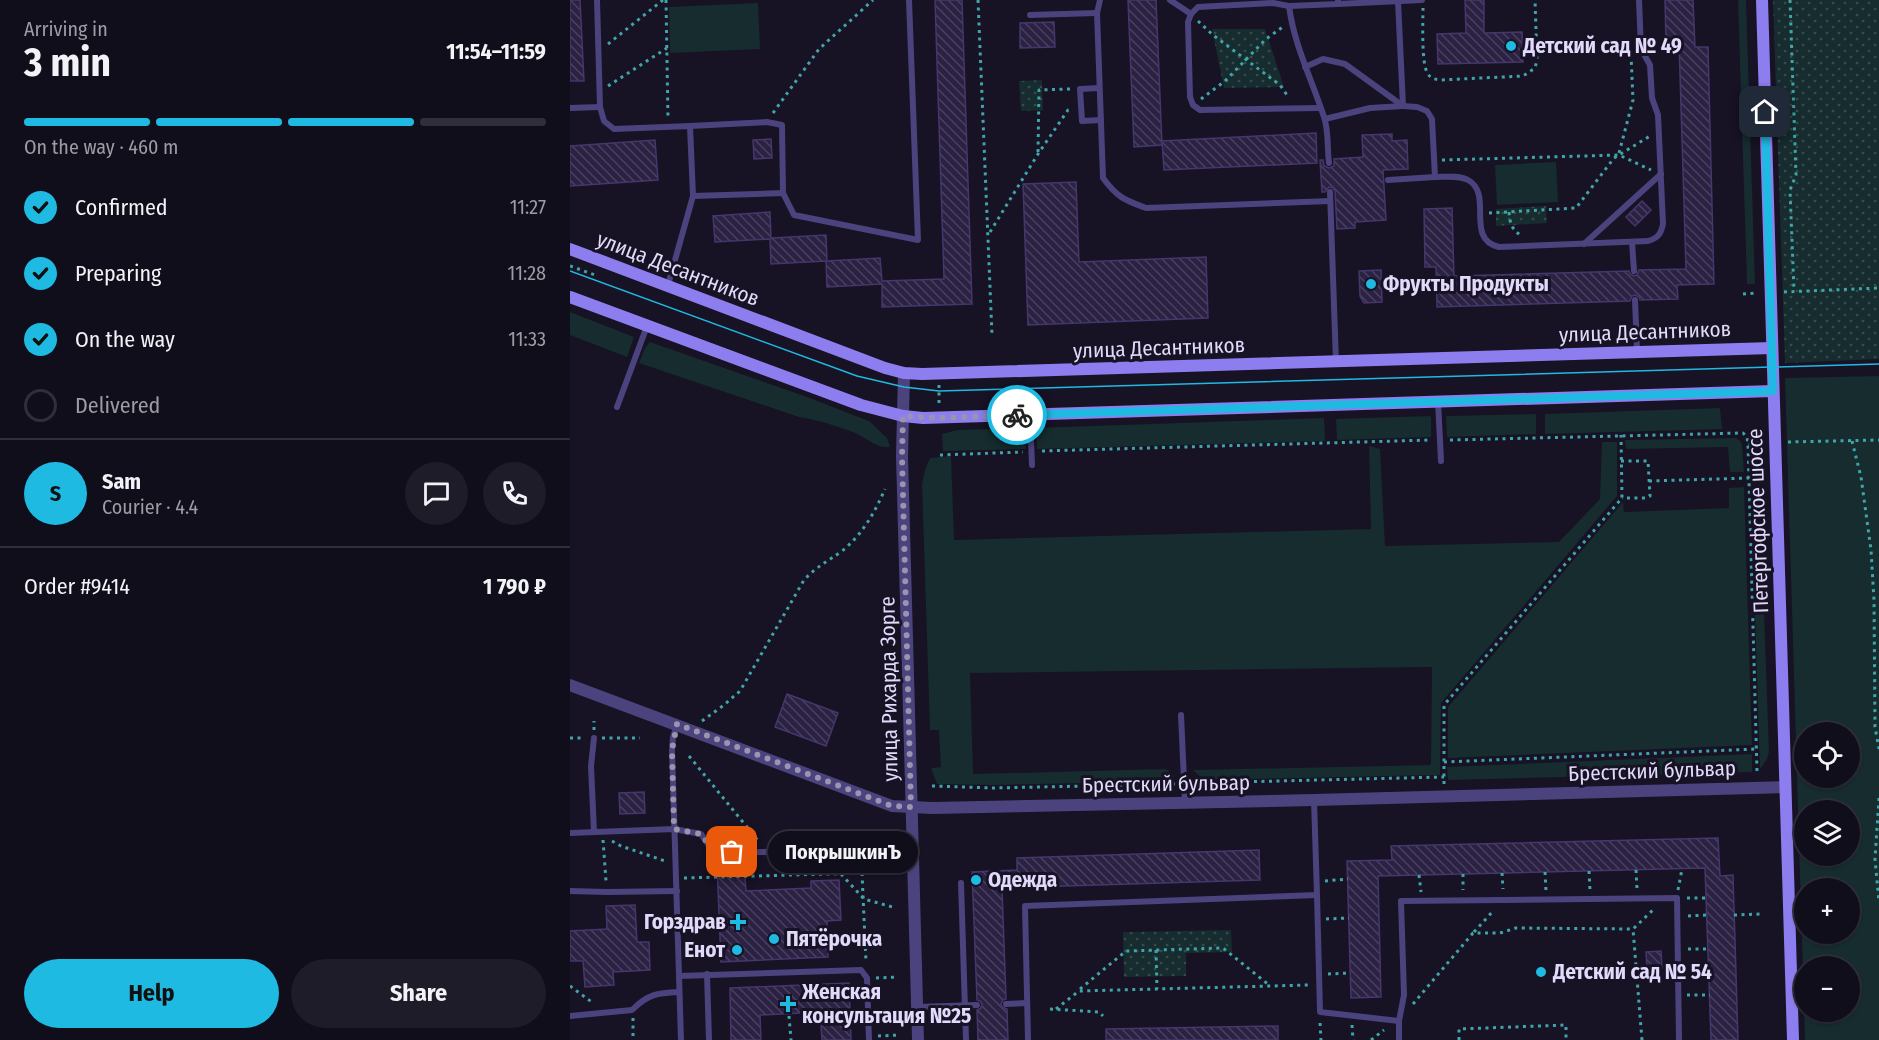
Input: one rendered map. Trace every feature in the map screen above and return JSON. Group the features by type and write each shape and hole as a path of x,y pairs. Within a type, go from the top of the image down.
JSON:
{"street":[{"name":"Петергофское шоссе","path":"1762,0 1793,1040"},
{"name":"улица Десантников","path":"570,249 885,368 904,373 939,374 1772,348"},
{"path":"570,297 839,397 903,416 939,418 1773,391"},
{"name":"улица Рихарда Зорге","path":"904,373 902,456 918,1040"},
{"name":"Брестский бульвар","path":"570,685 892,806 1185,803 1785,787"}],"lane":[{"path":"597,0 600,107 604,121 614,129 767,122 782,125 783,193 794,215 918,240 909,0"},
{"path":"1100,0 1096,13 1103,178 1113,193 1146,207 1330,201"},
{"path":"1170,0 1191,14"},
{"path":"1320,108 1209,111 1200,110 1193,105 1190,97 1188,22 1191,14 1198,7 1273,3 1288,6 1422,0"},
{"path":"1388,180 1435,177 1467,179 1475,186 1479,195 1484,239 1491,245 1499,247 1656,239 1663,224 1659,115 1652,98 1650,65 1641,50 1639,0"},
{"path":"1398,1 1403,106"},
{"path":"1288,6 1305,67 1325,119 1329,163"},
{"path":"1030,15 1096,13"},
{"path":"1305,67 1323,59 1345,64 1403,106"},
{"path":"1099,88 1080,89 1080,105 1082,121 1101,120"},
{"path":"1325,119 1370,108 1403,106 1417,107 1427,111 1432,119 1435,177"},
{"path":"570,108 600,107"},
{"path":"668,285 693,195 690,126"},
{"path":"1584,244 1661,174"},
{"path":"1330,192 1336,362"},
{"path":"693,195 783,193"},
{"path":"1632,242 1634,270"},
{"path":"1635,300 1637,351"},
{"path":"617,407 646,326"},
{"path":"1438,401 1441,460"},
{"path":"1030,415 1032,465"},
{"path":"1181,715 1185,803"},
{"path":"677,724 672,750 681,1040"},
{"path":"594,738 591,765 594,832"},
{"path":"1314,800 1320,1012 1399,1021"},
{"path":"570,833 594,832 603,836 674,829 701,834 714,852 768,852 821,859"},
{"path":"961,883 966,1040"},
{"path":"570,891 677,891"},
{"path":"1028,1040 1024,906 1317,895"},
{"path":"1399,1040 1399,1021 1404,995 1401,902 1665,898 1677,898 1678,1040"},
{"path":"679,975 861,970 867,978 870,1038"},
{"path":"707,974 709,1040"},
{"path":"570,1016 632,1010 643,1000 658,993 680,992"},
{"path":"1006,1004 1027,1003"},
{"path":"917,1007 977,1005"}],"path":[{"path":"665,0 669,127"},
{"path":"601,50 665,0"},
{"path":"767,122 819,49 873,0"},
{"path":"978,0 992,335"},
{"path":"1422,0 1426,72 1432,78 1440,80 1523,76 1535,68 1537,60 1535,0"},
{"path":"1790,0 1796,175 1790,190 1794,291"},
{"path":"1191,14 1213,35 1280,85 1295,108"},
{"path":"1193,105 1225,81 1266,39 1291,21"},
{"path":"1619,155 1633,100 1631,44"},
{"path":"602,90 667,48"},
{"path":"1038,154 1039,90 1076,89"},
{"path":"989,234 1068,110 1080,105"},
{"path":"1495,212 1576,208 1614,158 1659,131"},
{"path":"1434,160 1619,155 1661,174"},
{"path":"1509,211 1510,223 1524,237 1525,246"},
{"path":"570,266 598,276"},
{"path":"1784,292 1879,288"},
{"path":"1743,294 1757,293"},
{"path":"939,381 939,407"},
{"path":"1446,440 1737,432 1747,437 1757,772"},
{"path":"1444,783 1444,705 1622,498 1621,435"},
{"path":"1036,452 1433,440"},
{"path":"1787,442 1879,440"},
{"path":"1852,441 1861,477 1871,550 1875,727 1879,749"},
{"path":"1748,444 1759,443"},
{"path":"940,455 1026,452"},
{"path":"1621,461 1647,460 1650,496 1648,498 1622,498"},
{"path":"1649,481 1749,477"},
{"path":"704,719 740,691 804,580 860,534 885,489"},
{"path":"1444,762 1757,749"},
{"path":"689,756 741,819"},
{"path":"1879,798 1875,859 1879,902"},
{"path":"603,836 621,846 669,862"},
{"path":"603,836 607,892"},
{"path":"676,879 866,873 894,857"},
{"path":"1682,869 1677,898 1706,898"},
{"path":"1636,870 1638,899"},
{"path":"1589,871 1591,899"},
{"path":"1545,872 1546,900"},
{"path":"861,970 866,962 862,873"},
{"path":"1399,1021 1503,900 1502,873"},
{"path":"841,874 864,899 896,908"},
{"path":"1463,874 1464,901"},
{"path":"1419,875 1421,901"},
{"path":"1316,881 1348,879"},
{"path":"1473,933 1500,933 1516,928 1633,929 1665,898"},
{"path":"1734,915 1761,914"},
{"path":"1677,916 1707,915"},
{"path":"1317,919 1349,918"},
{"path":"1633,929 1642,1040"},
{"path":"1056,1009 1126,951 1223,948 1270,986"},
{"path":"1677,949 1708,949"},
{"path":"1156,950 1157,989"},
{"path":"1319,974 1350,973"},
{"path":"870,978 898,977"},
{"path":"1079,991 1319,985"},
{"path":"570,986 595,1004"},
{"path":"1678,995 1710,995"},
{"path":"1050,1009 1099,1012 1103,1016"},
{"path":"632,1010 633,1040"},
{"path":"789,1017 791,1040"},
{"path":"1320,1023 1321,1040"},
{"path":"1352,1025 1353,1040"},
{"path":"1459,1040 1459,1029 1566,1025 1566,1040"},
{"path":"870,1038 900,1035"}],"green space":[{"path":"1738,0 1746,0 1755,284 1747,284"},
{"path":"1773,0 1879,0 1879,359 1785,363"},
{"path":"758,3 760,49 670,53 669,7"},
{"path":"1212,29 1265,29 1284,87 1224,88"},
{"path":"1042,80 1043,110 1021,111 1019,81"},
{"path":"1556,162 1558,202 1497,205 1495,165"},
{"path":"1546,206 1547,223 1496,226 1496,209"},
{"path":"570,312 634,337 627,357 570,335"},
{"path":"650,342 869,421 887,438 890,447 876,445 841,428 799,417 639,363"},
{"path":"1879,376 1879,1040 1805,1040 1804,1022 1860,1022 1860,956 1802,956 1802,944 1860,944 1860,878 1800,878 1800,866 1860,866 1860,800 1798,800 1797,788 1860,788 1860,722 1795,722 1785,378"},
{"path":"1720,408 1722,429 1545,434 1545,414"},
{"path":"1536,414 1536,434 1447,437 1446,416"},
{"path":"1431,416 1431,437 1337,440 1336,419"},
{"path":"1324,418 1325,441 1037,449 1036,428"},
{"path":"1024,428 1026,449 943,451 942,434 957,430"},
{"path":"1736,438 1742,445 1744,472 1730,472 1728,447 1626,449 1625,440"},
{"path":"1602,442 1617,442 1617,496 1441,703 1440,775 1204,780 1193,770 1431,765 1432,667 970,673 973,774 1166,769 1174,776 1174,781 937,784 931,768 941,767 939,730 930,730 922,484 930,458 951,456 954,540 1371,529 1369,446 1380,449 1385,546 1559,542 1600,499"},
{"path":"1744,487 1752,745 1448,758 1448,707 1623,502 1624,512 1729,508 1729,488"},
{"path":"1754,582 1763,582 1769,752 1760,769"},
{"path":"1752,754 1752,772 1448,780 1447,767"},
{"path":"1231,930 1232,952 1186,953 1186,976 1124,977 1123,932"}],"building":[{"path":"570,0 580,0 584,81 570,81"},
{"path":"935,0 962,0 972,304 882,307 882,284 827,287 826,261 771,264 770,239 715,242 713,216 770,212 771,238 826,235 827,261 880,258 882,281 944,279"},
{"path":"1128,0 1156,0 1162,145 1134,147"},
{"path":"1465,0 1484,0 1484,33 1522,32 1523,62 1438,64 1437,34 1466,33"},
{"path":"1665,0 1693,0 1695,47 1708,47 1714,284 1677,285 1678,299 1640,300 1635,295 1630,301 1437,307 1436,267 1425,267 1424,209 1452,208 1454,276 1629,271 1634,276 1639,270 1686,269 1679,42 1666,42"},
{"path":"1054,22 1055,47 1020,48 1020,23"},
{"path":"1316,133 1317,163 1164,170 1162,141"},
{"path":"1392,134 1392,141 1407,140 1408,169 1383,170 1386,220 1355,222 1355,228 1337,229 1335,191 1329,187 1322,192 1320,160 1323,160 1324,166 1329,168 1334,166 1334,159 1363,157 1362,135"},
{"path":"771,139 772,158 754,159 753,140"},
{"path":"655,140 658,180 570,186 570,146"},
{"path":"1076,182 1079,262 1206,257 1208,318 1028,325 1023,184"},
{"path":"1642,201 1651,210 1635,226 1626,217"},
{"name":"Фрукты Продукты","path":"1381,270 1382,302 1364,303 1360,296 1359,271"},
{"path":"787,694 838,713 826,746 775,727"},
{"path":"644,792 645,813 620,814 619,793"},
{"path":"1718,838 1720,876 1733,875 1738,1040 1711,1040 1705,868 1378,876 1381,997 1351,998 1347,861 1392,860 1391,846"},
{"path":"1259,850 1260,880 1002,888 1006,999 1001,1004 1007,1009 1008,1040 978,1040 977,1010 982,1004 977,1000 972,872 1017,870 1017,858"},
{"name":"Пятёрочка","path":"744,864 746,891 811,888 811,881 839,880 841,920 827,921 828,957 721,962 717,865"},
{"path":"635,905 637,942 649,942 650,970 613,972 614,985 585,987 583,961 570,961 570,931 607,929 606,906"},
{"path":"1661,951 1662,968 1647,969 1646,952"},
{"path":"849,983 851,1040 822,1040 820,1012 760,1015 761,1040 731,1040 730,988"},
{"path":"1278,1026 1278,1040 1106,1040 1106,1029"}],"tram line":[{"path":"570,271 857,376 904,387 939,391 1879,364"}],"way so far":[{"path":"732,852 714,852 701,834 674,829 672,750 677,724 892,806 911,807 902,456 903,416 939,418 1017,415"}],"place":[{"name":"Детский сад № 49","path":"1511,46"},
{"name":"Фрукты Продукты","path":"1371,284"},
{"name":"ПокрышкинЪ","path":"732,852"},
{"name":"Одежда","path":"976,880"},
{"name":"Горздрав","path":"738,922"},
{"name":"Пятёрочка","path":"774,939"},
{"name":"Енот","path":"737,950"},
{"name":"Детский сад № 54","path":"1541,972"},
{"name":"Женская консультация №25","path":"788,1004"}],"route":[{"path":"1017,415 1773,391 1765,112"}]}
